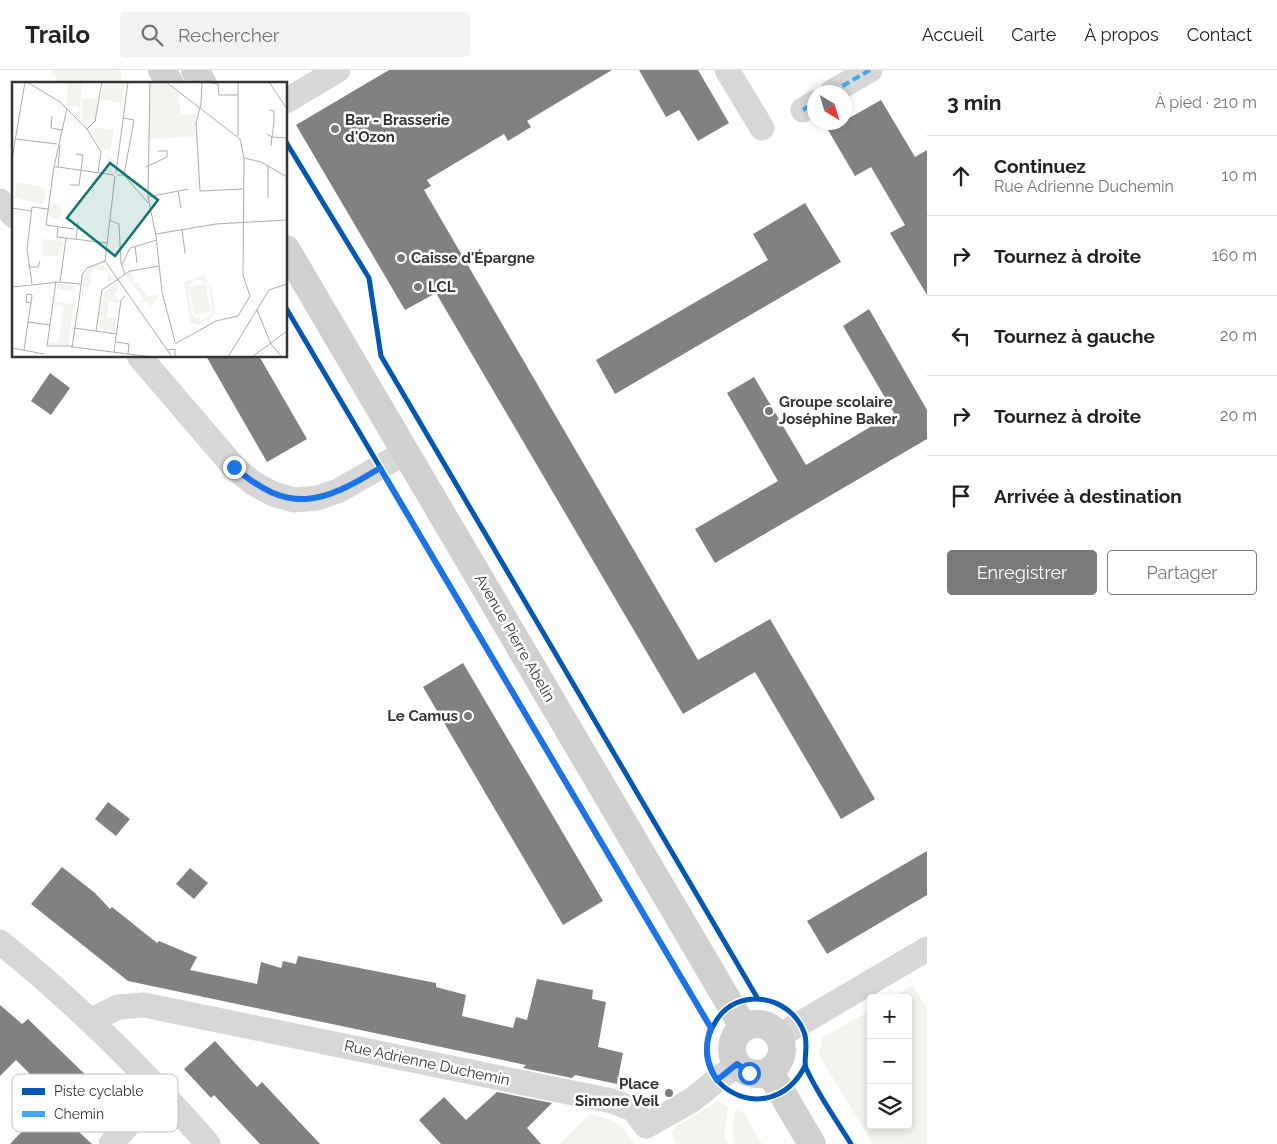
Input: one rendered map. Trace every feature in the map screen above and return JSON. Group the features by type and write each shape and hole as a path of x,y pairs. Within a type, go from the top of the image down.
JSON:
{"main road":[{"path":"162,70 169,82"},
{"path":"195,70 202,82"},
{"name":"Avenue Pierre Abelin","path":"288,252 744,1028"},
{"path":"751,1025 767,1026 779,1036 782,1052 776,1066 770,1071 763,1074 749,1073 737,1064 732,1049 733,1040 744,1028 751,1025"},
{"path":"770,1071 812,1144"}],"street":[{"path":"288,100 338,70"},
{"path":"728,70 762,128"},
{"path":"844,85 870,70"},
{"path":"0,201 12,214"},
{"path":"141,358 234,467 253,483 273,494 294,500 317,498 338,491 406,452"},
{"path":"0,942 55,986 92,1020 144,1074"},
{"path":"779,1036 927,949"},
{"name":"Rue Adrienne Duchemin","path":"92,1020 118,1007 144,1005 612,1101 633,1109 651,1135 737,1064"},
{"path":"178,1110 208,1144"},
{"path":"111,1144 122,1132"}],"shaded area":[{"path":"52,70 119,70 122,74 120,82 59,82"},
{"path":"913,985 927,1009 927,1144 873,1144 819,1055 822,1038 867,1012 867,1129 912,1129 912,994 898,994"},
{"path":"718,1101 728,1107 724,1134 727,1144 676,1144 672,1132 677,1126"},
{"path":"735,1110 744,1113 762,1144 735,1144 732,1133"},
{"path":"590,1114 605,1118 621,1126 634,1144 560,1144"}],"building":[{"path":"389,70 612,70 527,121 531,127 508,141 504,134 427,180 431,186 424,190 698,660 770,619 875,799 841,819 755,672 683,714 436,293 405,310 296,125"},
{"path":"639,70 698,70 729,123 698,141 679,110 666,117"},
{"path":"881,100 915,157 927,150 927,295 890,233 905,225 871,167 855,176 828,130 852,130 852,116"},
{"path":"805,203 841,262 615,394 596,360 768,260 753,234"},
{"path":"869,309 927,410 927,439 715,563 695,529 778,481 727,393 754,377 806,465 894,413 843,326"},
{"path":"207,358 260,358 307,439 267,462"},
{"path":"50,373 70,388 51,415 31,401"},
{"path":"463,663 603,901 563,925 423,687"},
{"path":"108,802 130,819 116,836 95,819"},
{"path":"927,851 927,895 827,954 807,921"},
{"path":"62,867 95,893 110,909 112,907 157,943 159,941 197,957 190,970 257,984 261,962 281,968 283,961 296,964 298,956 436,983 436,987 466,995 462,1016 513,1028 516,1017 527,1020 537,979 593,990 592,999 606,1002 598,1047 623,1053 617,1084 575,1075 572,1078 523,1068 526,1065 128,981 31,904"},
{"path":"190,868 208,883 194,899 176,884"},
{"path":"0,1005 22,1024 28,1019 85,1074 30,1074 16,1060 0,1076"},
{"path":"215,1041 257,1087 262,1082 320,1144 260,1144 214,1095 211,1098 184,1069"},
{"path":"497,1092 552,1103 527,1128 541,1144 441,1144 419,1120 444,1097 466,1120"},
{"path":"21,1132 79,1132 92,1144 10,1144"}],"marked path":[{"path":"844,85 870,70"},
{"path":"803,110 807,107"}],"cycle path":[{"path":"288,145 369,278 381,356 758,999"},
{"path":"288,311 711,1028"},
{"path":"805,1066 790,1086 771,1097 751,1098 733,1093 718,1081 709,1064 707,1044 716,1021 725,1010 737,1003 749,999 763,1000 776,1003 787,1010 797,1019 804,1032 806,1068 851,1144"}],"place":[{"name":"Bar - Brasserie d'Ozon","path":"335,129"},
{"name":"Caisse d'Épargne","path":"401,258"},
{"name":"LCL","path":"418,287"},
{"name":"Groupe scolaire Joséphine Baker","path":"769,411"},
{"name":"Le Camus","path":"468,716"},
{"name":"Place Simone Veil","path":"669,1093"}],"route":[{"path":"234,467 253,483 273,494 294,500 317,498 338,491 380,468 711,1028 706,1047 710,1070 717,1080 737,1064 749,1073"}]}
